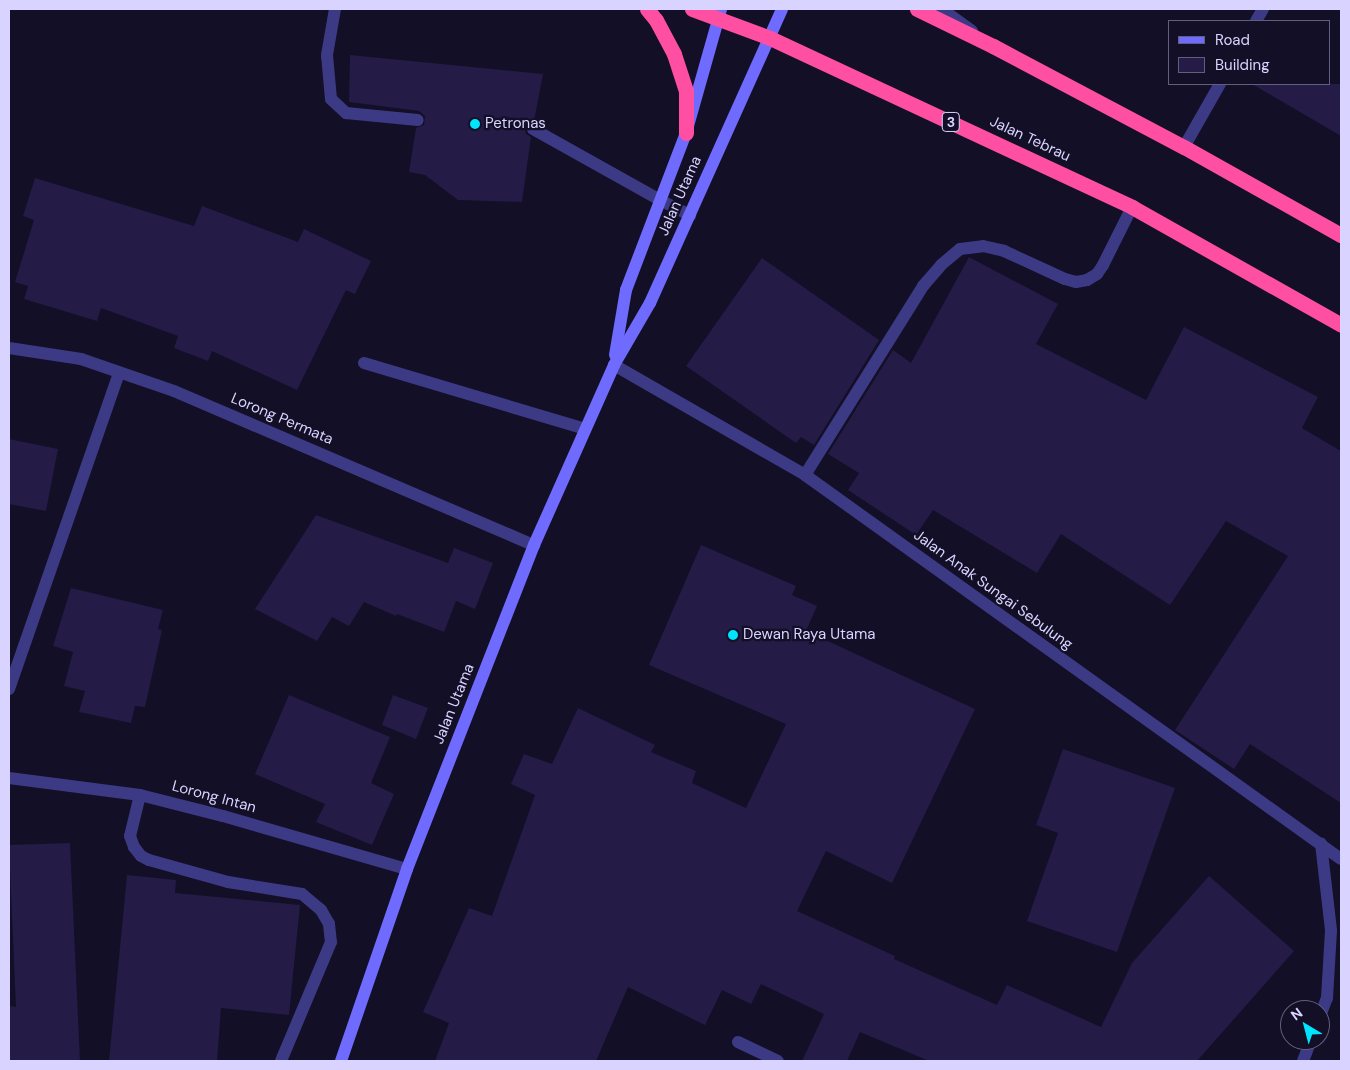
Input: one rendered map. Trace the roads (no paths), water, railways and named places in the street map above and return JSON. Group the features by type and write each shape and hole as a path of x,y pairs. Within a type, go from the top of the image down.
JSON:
{"highway":[{"path":"647,9 656,20 674,54 686,91 686,133"},
{"name":"Jalan Tebrau","path":"692,9 720,14 1132,206 1341,325"},
{"path":"917,9 993,46 1184,147 1341,235"}],"street":[{"path":"335,9 327,55 331,99 346,114 418,120"},
{"name":"Jalan Utama","path":"341,1061 407,868 534,546 614,365 650,302 782,9"},
{"path":"942,9 993,46"},
{"path":"1257,20 1263,9"},
{"name":"Jalan Utama","path":"614,365 626,290 686,133 720,14"},
{"path":"1184,147 1219,85"},
{"path":"533,129 690,215"},
{"path":"805,476 923,286 941,265 960,249 982,246 1004,251 1065,279 1076,282 1087,280 1097,274 1103,266 1132,206"},
{"name":"Lorong Permata","path":"9,348 81,359 174,391 534,546"},
{"path":"364,363 585,429"},
{"name":"Jalan Anak Sungai Sebulung","path":"614,365 805,476 1341,859"},
{"path":"9,689 119,372"},
{"name":"Lorong Intan","path":"9,778 140,796 223,816 407,868"},
{"path":"140,796 130,836 134,847 141,856 228,882 302,894 321,910 328,924 331,942 281,1061"},
{"path":"1321,844 1331,930 1326,1000"},
{"path":"738,1042 778,1061"}],"place":[{"name":"Petronas","path":"475,124"},
{"name":"Dewan Raya Utama","path":"733,635"}]}
